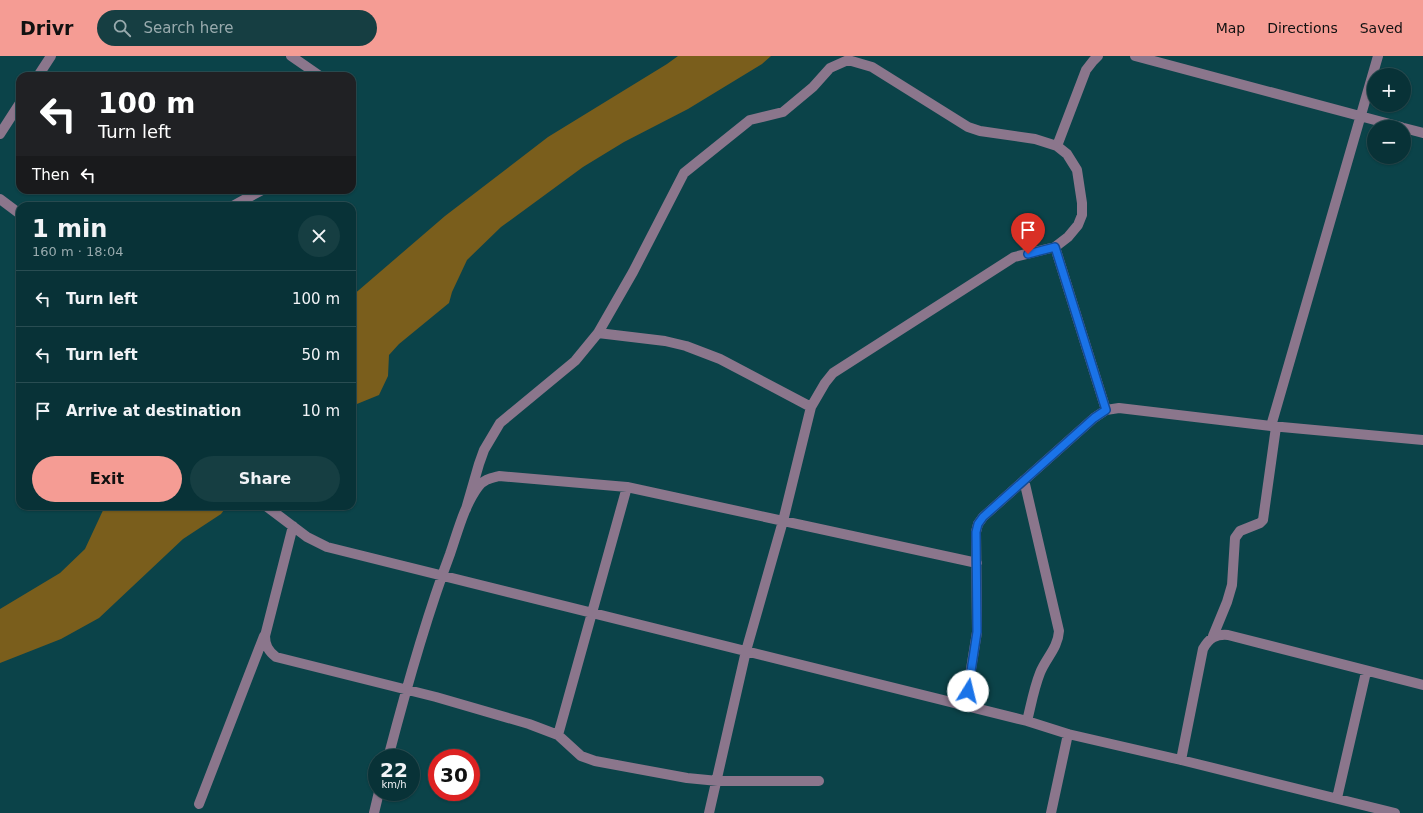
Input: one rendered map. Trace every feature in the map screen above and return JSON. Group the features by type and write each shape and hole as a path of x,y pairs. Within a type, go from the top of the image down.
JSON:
{"street":[{"path":"41,72 51,56"},
{"path":"291,56 314,72"},
{"path":"1057,146 1086,70 1098,56"},
{"path":"1135,56 1376,120"},
{"path":"1181,760 1203,649 1213,636 1227,602 1232,584 1236,538 1240,531 1260,523 1263,520 1274,426 1378,56"},
{"path":"390,749 406,690 442,576 466,509 478,464 484,450 500,423 574,361 598,333 633,272 684,174 750,120 783,112 813,87 830,68 848,60 872,68 968,127 980,131 1035,139 1057,146 1067,154 1077,170 1082,203 1082,215 1078,224 1068,236 1055,247 1014,257 833,373 825,383 812,407 783,521 746,651 718,781 709,813"},
{"path":"0,134 16,109"},
{"path":"1411,130 1423,133"},
{"path":"241,202 255,194"},
{"path":"0,199 16,211"},
{"path":"1055,247 1106,410"},
{"path":"598,333 665,340 686,346 720,359 812,407"},
{"path":"965,706 977,632 976,532 978,524 983,517 1024,480 1094,418 1106,410 1119,408 1274,426 1423,440"},
{"path":"466,509 478,486 489,478 499,476 627,487 977,563"},
{"path":"1024,480 1059,630 1057,643 1041,671 1027,721"},
{"path":"558,735 627,487"},
{"path":"271,510 308,537 327,547 1027,721 1068,734 1181,760 1395,813"},
{"path":"199,804 265,636 293,526"},
{"path":"1213,636 1222,634 1228,635 1366,672 1423,685"},
{"path":"265,636 267,648 276,657 406,690 529,724 558,735 580,756 595,762 687,778 718,781 819,781"},
{"path":"1336,798 1366,672"},
{"path":"1051,813 1068,734"},
{"path":"374,813 377,801"}],"shaded area":[{"path":"678,56 771,56 762,64 688,109 624,142 583,167 501,227 467,260 452,292 449,303 399,344 389,355 388,376 379,395 356,404 356,293 445,216 548,137"},
{"path":"103,510 224,510 221,514 183,539 99,618 61,639 0,663 0,609 60,573 85,549"}],"route":[{"path":"968,691 977,632 976,532 978,524 983,517 1094,418 1106,410 1055,247 1028,254"}]}
